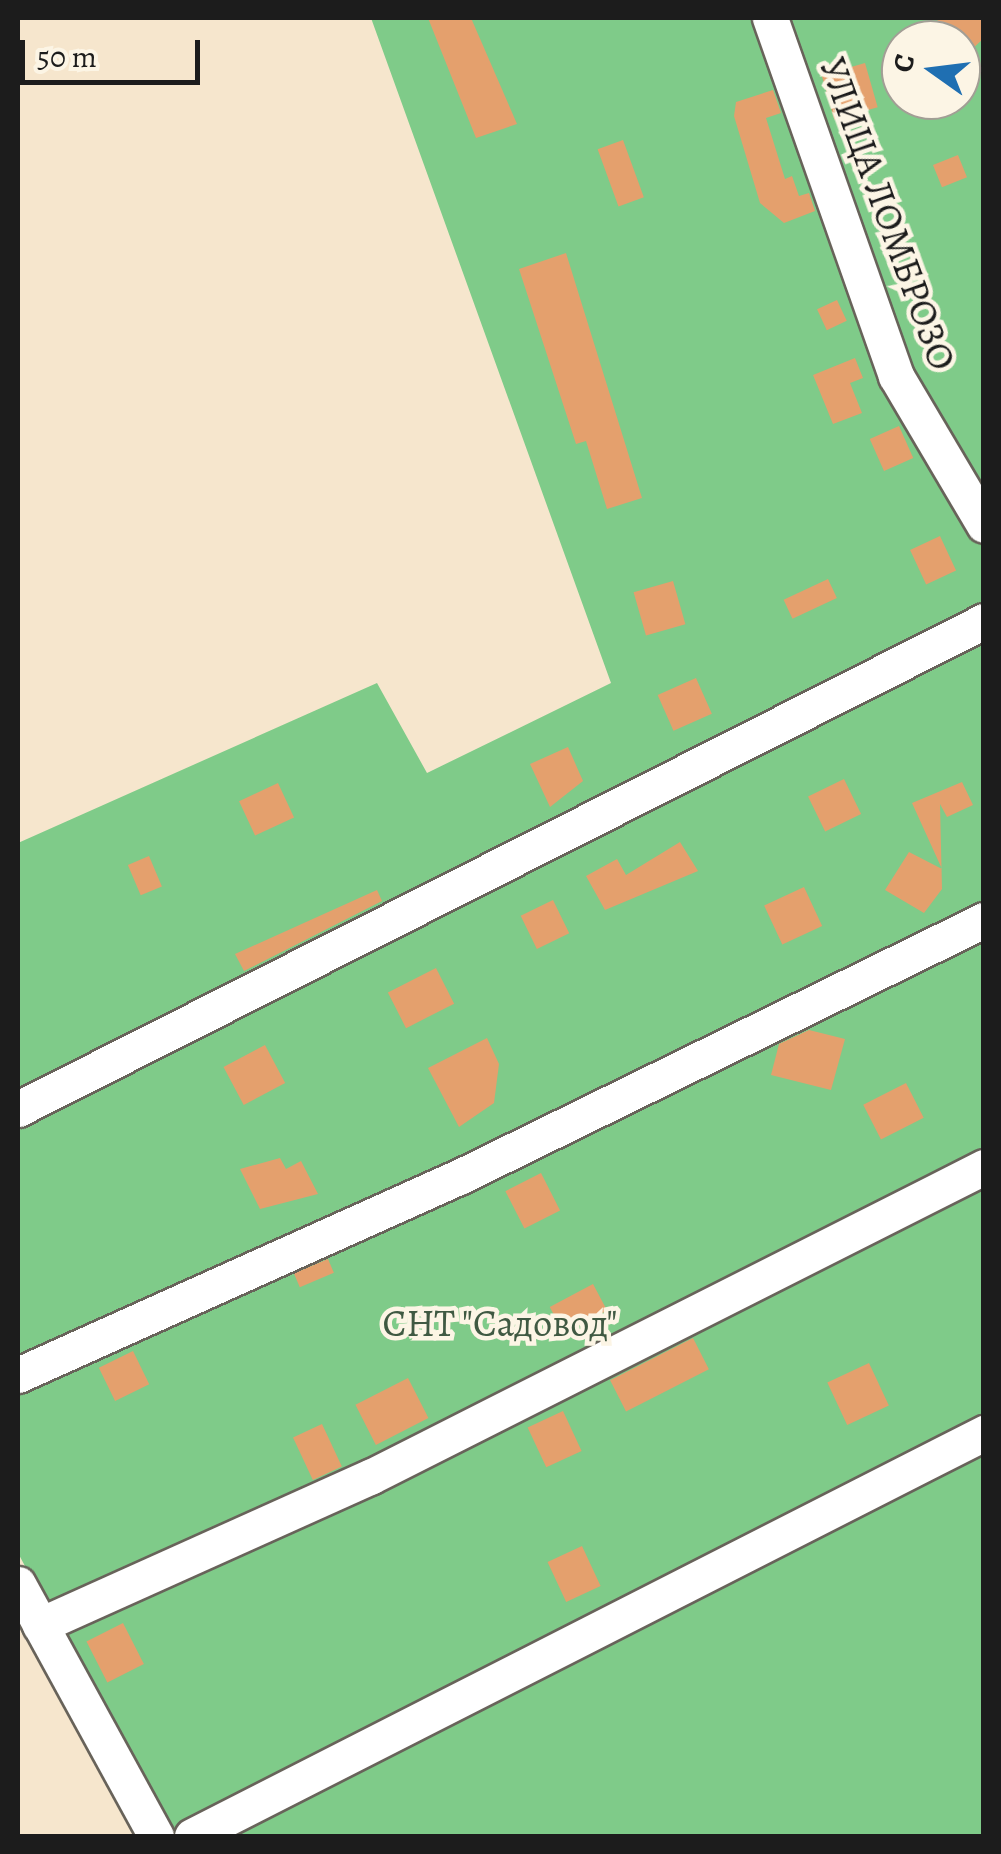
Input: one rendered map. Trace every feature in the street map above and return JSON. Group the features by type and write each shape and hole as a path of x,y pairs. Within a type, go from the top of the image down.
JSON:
{"street":[{"name":"УЛИЦА ЛОМБРОЗО","path":"770,18 896,376 984,525"},
{"path":"18,1110 984,621"},
{"path":"18,1375 461,1176 984,920"},
{"path":"40,1625 370,1476 984,1168"},
{"path":"192,1836 984,1433"},
{"path":"18,1584 156,1836"}],"green space":[{"name":"СНТ \"Садовод\"","path":"371,18 983,18 983,1836 169,1836 18,1553 18,843 377,683 427,773 611,683"}],"building":[{"path":"428,18 471,18 517,124 476,138"},
{"path":"984,18 984,38 981,41 981,20 937,20"},
{"path":"865,63 878,107 834,120 822,75"},
{"path":"773,90 781,113 766,118 785,179 792,176 799,196 809,193 815,211 784,223 760,203 734,116 736,102"},
{"path":"623,140 644,197 618,207 598,149"},
{"path":"958,155 967,177 942,187 933,165"},
{"path":"566,253 642,498 607,509 586,441 576,444 519,269"},
{"path":"837,300 847,321 827,330 817,309"},
{"path":"855,358 863,378 850,383 862,413 833,424 813,375"},
{"path":"899,426 913,458 884,471 870,439"},
{"path":"940,536 956,570 926,584 910,550"},
{"path":"828,579 837,598 792,619 784,600"},
{"path":"673,581 685,624 646,636 634,592"},
{"path":"696,678 712,714 673,731 658,695"},
{"path":"568,747 583,781 550,807 530,764"},
{"path":"844,779 861,814 825,832 808,797"},
{"path":"962,782 973,805 947,817 940,804 942,868 912,803"},
{"path":"278,783 294,817 255,836 239,801"},
{"path":"680,842 698,871 605,910 586,876 617,859 626,875"},
{"path":"909,852 942,869 942,889 924,913 885,890"},
{"path":"149,856 162,886 141,895 128,865"},
{"path":"804,887 822,926 782,945 764,906"},
{"path":"377,890 382,901 244,971 235,954"},
{"path":"553,900 569,933 537,949 521,916"},
{"path":"436,968 454,1004 406,1028 388,993"},
{"path":"809,1030 845,1039 831,1090 771,1075 779,1044"},
{"path":"487,1038 499,1064 494,1103 459,1127 428,1068"},
{"path":"265,1045 285,1083 244,1105 224,1067"},
{"path":"906,1083 924,1118 881,1140 863,1105"},
{"path":"280,1158 286,1169 301,1161 318,1194 260,1209 240,1169"},
{"path":"541,1173 560,1210 524,1229 505,1191"},
{"path":"328,1259 334,1273 300,1287 294,1273"},
{"path":"593,1284 607,1310 564,1333 550,1307"},
{"path":"693,1338 709,1369 626,1411 610,1380"},
{"path":"133,1351 149,1384 115,1401 99,1368"},
{"path":"869,1363 889,1406 847,1425 827,1382"},
{"path":"408,1378 428,1418 376,1445 355,1405"},
{"path":"563,1411 582,1451 546,1467 528,1427"},
{"path":"322,1424 342,1467 313,1480 293,1438"},
{"path":"582,1546 601,1586 566,1602 548,1562"},
{"path":"123,1623 144,1664 107,1683 86,1642"}]}
